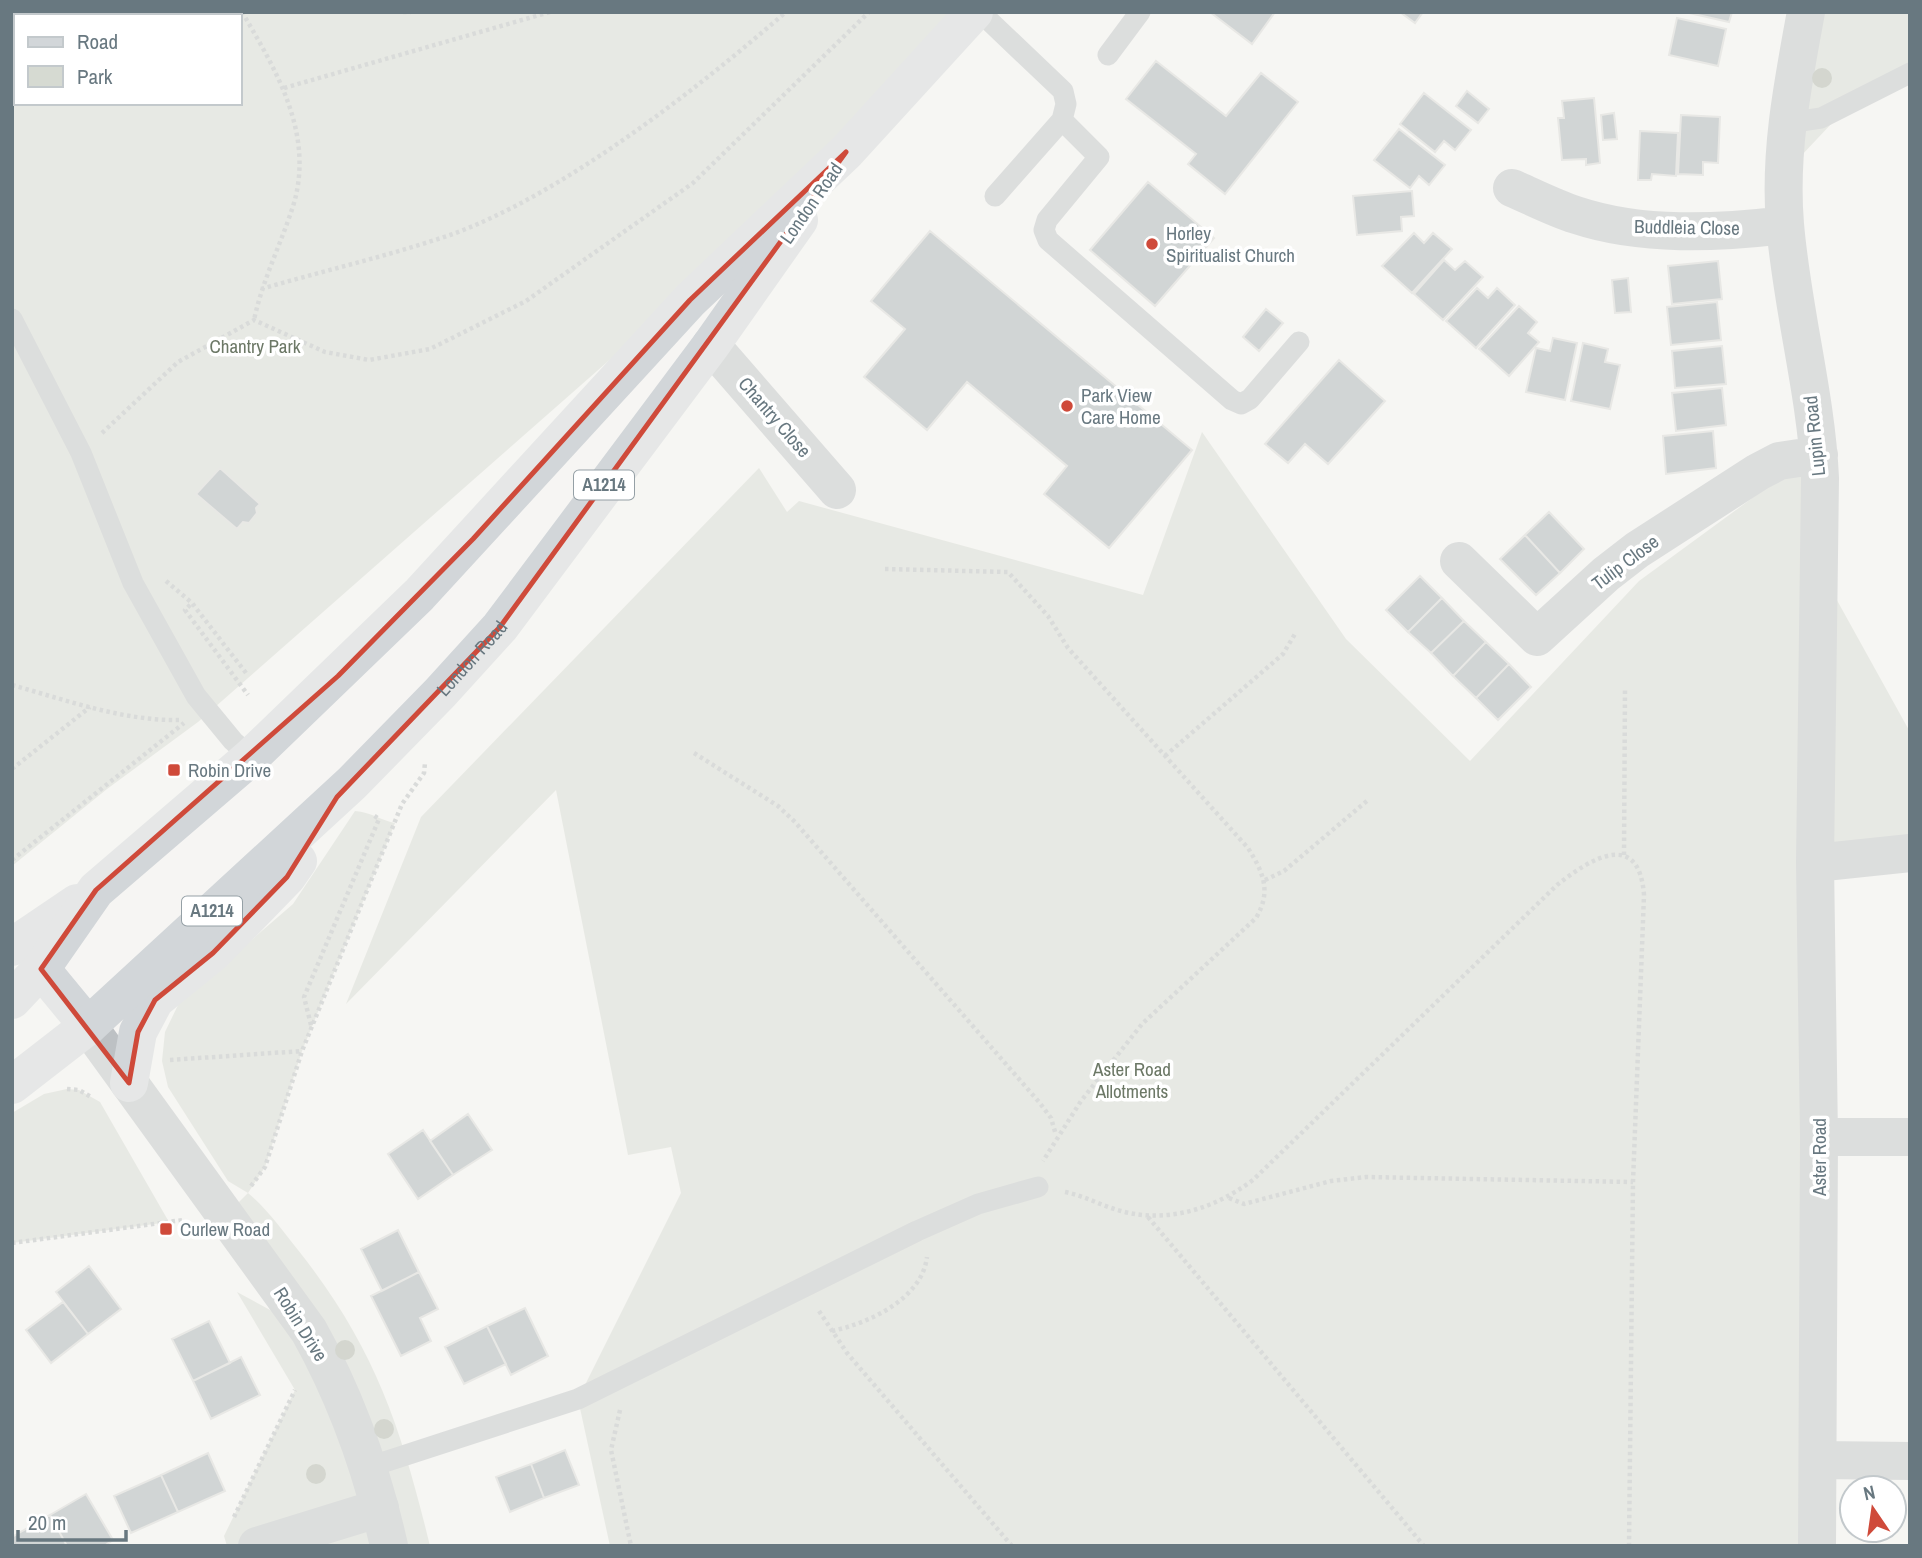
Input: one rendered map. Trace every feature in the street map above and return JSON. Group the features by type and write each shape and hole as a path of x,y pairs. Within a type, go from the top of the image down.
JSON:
{"main road":[{"name":"London Road","path":"12,1000 27,958 96,890 251,757 338,676 472,539 690,300 846,152 974,12"},
{"name":"London Road","path":"12,1085 88,1026 353,804 440,693 500,627 711,345 846,152"},
{"path":"129,1083 138,1032 155,1000 212,953 287,877 315,838 353,804"},
{"path":"27,958 88,1026"}],"street":[{"name":"Lupin Road","path":"1806,12 1788,123 1784,175 1785,225 1819,455 1815,863"},
{"name":"Buddleia Close","path":"1512,188 1577,215 1640,229 1735,230 1785,225"},
{"name":"Chantry Close","path":"711,345 837,490"},
{"name":"Tulip Close","path":"1459,561 1538,637 1606,574 1637,550 1758,471 1779,460 1819,455"},
{"path":"1815,863 1910,853"},
{"name":"Aster Road","path":"1815,863 1819,1137 1817,1546"},
{"name":"Robin Drive","path":"88,1026 257,1255 320,1351 345,1404 369,1467 389,1546"},
{"path":"1819,1137 1910,1137"},
{"path":"1819,1460 1910,1461"},
{"path":"243,1535 380,1508"}],"lane":[{"path":"980,12 1063,91 1066,104 1062,120 995,196"},
{"path":"1108,55 1140,12"},
{"path":"1788,123 1821,118 1910,73"},
{"path":"1062,120 1096,150 1099,157 1047,220 1044,230 1048,240 1232,400 1241,404 1250,399 1299,342"},
{"path":"12,319 81,453 133,583 196,696 233,741 251,757"},
{"path":"369,1467 578,1399 917,1231 978,1203 1038,1187"}],"path":[{"path":"81,453 178,362 254,320 261,289 294,203 302,157 284,88 242,12"},
{"path":"403,12 411,12"},
{"path":"284,88 550,12"},
{"path":"261,289 451,234 521,202 600,154 733,58 786,12"},
{"path":"254,320 325,352 369,360 430,349 526,301 693,183 869,12"},
{"path":"885,569 1008,572 1048,616 1068,648 1248,848 1265,880 1264,906 1256,918 1142,1024 1057,1136 1044,1157 1038,1187 1071,1193 1148,1217 1199,1210 1228,1198 1253,1180 1558,884 1592,861 1608,855 1623,855 1640,867 1644,895 1633,1182 1629,1546"},
{"path":"246,673 192,603 184,610 248,695"},
{"path":"1165,756 1283,654 1295,634"},
{"path":"12,685 91,707 154,719 188,719 12,860"},
{"path":"1623,855 1625,689"},
{"path":"12,769 91,707"},
{"path":"694,753 778,806 795,822 1040,1102 1051,1118 1057,1136"},
{"path":"12,1243 226,1215 248,1193 265,1167 312,1026 402,804 425,773 426,754"},
{"path":"1265,880 1284,871 1368,800"},
{"path":"312,1026 304,997 379,819 353,804"},
{"path":"1228,1198 1244,1204 1331,1181 1366,1177 1633,1182"},
{"path":"1148,1217 1424,1546"},
{"path":"832,1331 867,1321 909,1293 923,1275 927,1255 917,1231"},
{"path":"805,1285 847,1353 1012,1546"},
{"path":"621,1378 620,1417 611,1450 631,1546"},
{"path":"243,1535 295,1390"}],"highlighted area":[{"path":"846,152 500,627 337,797 287,877 213,953 155,1000 138,1032 129,1083 41,969 96,890 338,676 473,539 690,300"}],"green space":[{"name":"Chantry Park","path":"12,12 974,12 846,152 198,722 107,789 12,866"},
{"path":"1806,12 1910,12 1910,73 1850,104 1800,157"},
{"name":"Aster Road Allotments","path":"1202,432 1346,639 1470,761 1639,581 1792,469 1819,468 1818,566 1910,732 1910,853 1816,863 1817,1546 610,1546 578,1399 681,1193 671,1147 628,1155 556,790 346,1004 421,817 759,468 787,512 799,501 1143,595"},
{"path":"355,811 395,823 302,1051 265,1167 248,1193 228,1181 168,1087 162,1061 165,1032 179,1003 293,904"},
{"path":"67,1089 79,1090 100,1102 169,1222 12,1243 12,1113 44,1094"},
{"path":"248,1193 274,1220 325,1286 366,1355 396,1426 430,1546 227,1546 224,1536 295,1390 237,1292 307,1330 226,1215"}],"building":[{"path":"1210,12 1275,12 1252,44"},
{"path":"1400,12 1423,12 1415,23"},
{"path":"1685,12 1732,12 1729,22"},
{"path":"1677,18 1726,29 1718,66 1669,55"},
{"path":"1156,61 1226,116 1261,73 1298,102 1225,194 1188,164 1196,154 1126,99"},
{"path":"1467,91 1489,109 1478,123 1456,106"},
{"path":"1424,93 1471,130 1455,150 1444,141 1435,152 1400,124"},
{"path":"1594,98 1600,163 1586,165 1586,159 1562,160 1558,118 1564,118 1562,101"},
{"path":"1614,113 1617,139 1603,140 1601,115"},
{"path":"1681,115 1720,117 1718,163 1703,162 1703,175 1678,174"},
{"path":"1399,129 1445,165 1429,185 1419,176 1410,188 1374,160"},
{"path":"1640,131 1678,133 1676,176 1652,174 1651,180 1638,180"},
{"name":"Horley Spiritualist Church","path":"1148,182 1214,238 1155,306 1090,250"},
{"path":"1412,191 1414,216 1401,217 1402,231 1357,235 1353,196"},
{"name":"Park View Care Home","path":"930,231 1192,450 1109,548 1044,494 1067,466 967,382 927,430 864,377 905,329 871,301"},
{"path":"1414,233 1424,243 1433,233 1452,249 1412,293 1382,266"},
{"path":"1444,260 1455,270 1465,261 1483,277 1443,320 1414,294"},
{"path":"1718,261 1722,299 1672,304 1668,266"},
{"path":"1628,278 1631,312 1615,313 1612,280"},
{"path":"1477,288 1488,298 1497,288 1515,305 1476,348 1446,321"},
{"path":"1717,302 1721,340 1671,345 1667,307"},
{"path":"1519,306 1537,322 1528,333 1539,342 1509,376 1479,349"},
{"path":"1266,309 1283,323 1259,351 1243,337"},
{"path":"1553,338 1577,343 1565,400 1526,392 1536,348 1550,351"},
{"path":"1583,343 1608,349 1605,362 1620,365 1610,409 1571,401"},
{"path":"1722,346 1726,384 1675,388 1672,351"},
{"path":"1339,360 1385,401 1328,464 1305,444 1288,463 1265,444"},
{"path":"1722,388 1726,425 1676,431 1672,393"},
{"path":"1713,431 1716,468 1666,474 1663,436"},
{"path":"220,468 260,504 249,523 243,522 237,529 196,494"},
{"path":"1549,512 1584,549 1560,573 1525,535"},
{"path":"1525,535 1560,573 1536,595 1500,559"},
{"path":"1420,576 1442,598 1408,632 1386,610"},
{"path":"1442,598 1464,621 1431,653 1408,632"},
{"path":"1464,621 1486,642 1453,676 1431,653"},
{"path":"1486,642 1509,664 1476,698 1453,676"},
{"path":"1509,664 1531,687 1498,720 1476,698"},
{"path":"468,1114 492,1150 453,1175 430,1141"},
{"path":"423,1130 453,1175 418,1199 388,1154"},
{"path":"398,1230 419,1272 382,1291 361,1249"},
{"path":"89,1266 121,1309 88,1334 56,1292"},
{"path":"419,1272 438,1309 420,1318 431,1341 401,1356 371,1296"},
{"path":"63,1302 88,1334 51,1363 26,1330"},
{"path":"525,1308 548,1356 511,1375 487,1326"},
{"path":"209,1321 230,1363 193,1381 172,1339"},
{"path":"487,1326 506,1364 464,1384 445,1347"},
{"path":"241,1357 260,1395 211,1419 193,1381"},
{"path":"565,1450 579,1485 544,1498 531,1464"},
{"path":"208,1453 225,1491 178,1512 161,1475"},
{"path":"531,1464 544,1498 510,1512 496,1477"},
{"path":"161,1475 178,1512 131,1533 114,1496"},
{"path":"86,1494 113,1540 104,1546 67,1546 50,1515"},
{"path":"50,1515 67,1546 12,1546 12,1537"}],"place":[{"name":"Horley Spiritualist Church","path":"1152,244"},
{"name":"Park View Care Home","path":"1067,406"},
{"name":"Robin Drive","path":"174,770"},
{"name":"Curlew Road","path":"166,1229"}]}
